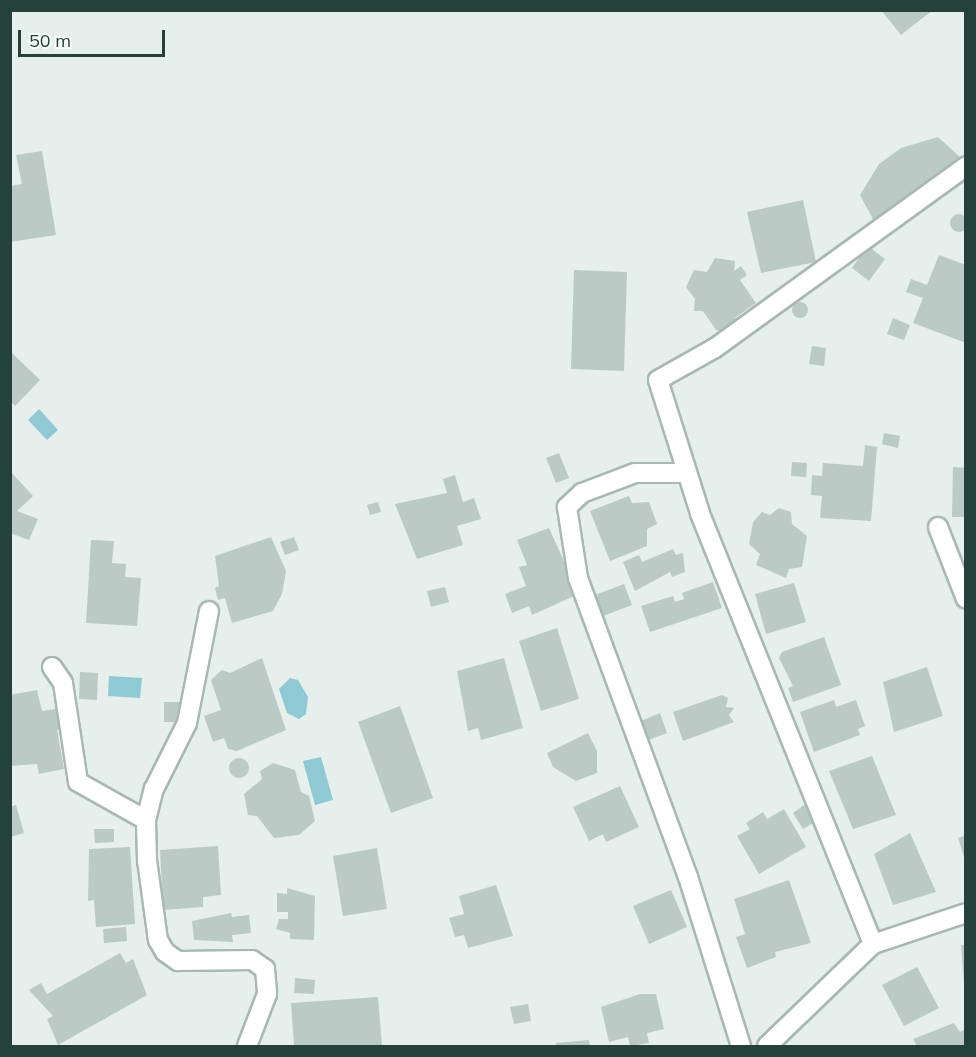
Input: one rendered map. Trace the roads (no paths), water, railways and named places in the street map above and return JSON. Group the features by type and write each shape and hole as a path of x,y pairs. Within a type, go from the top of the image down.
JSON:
{"street":[{"path":"873,944 687,473 658,380 715,348 966,166"},
{"path":"687,473 635,473 582,493 567,507 578,578 688,877 741,1047"},
{"path":"938,527 966,599"},
{"path":"209,611 187,723 154,789 146,820 147,860 165,952 178,961 252,960 265,969 267,994 247,1047"},
{"path":"52,667 63,683 78,782 146,820"},
{"path":"767,1047 873,944 966,913"}],"water":[{"path":"39,409 58,430 47,440 28,420"},
{"path":"109,676 142,678 140,698 108,696"},
{"path":"290,678 298,680 308,697 306,714 299,719 287,713 279,689"},
{"path":"321,757 333,800 315,805 303,761"}]}
